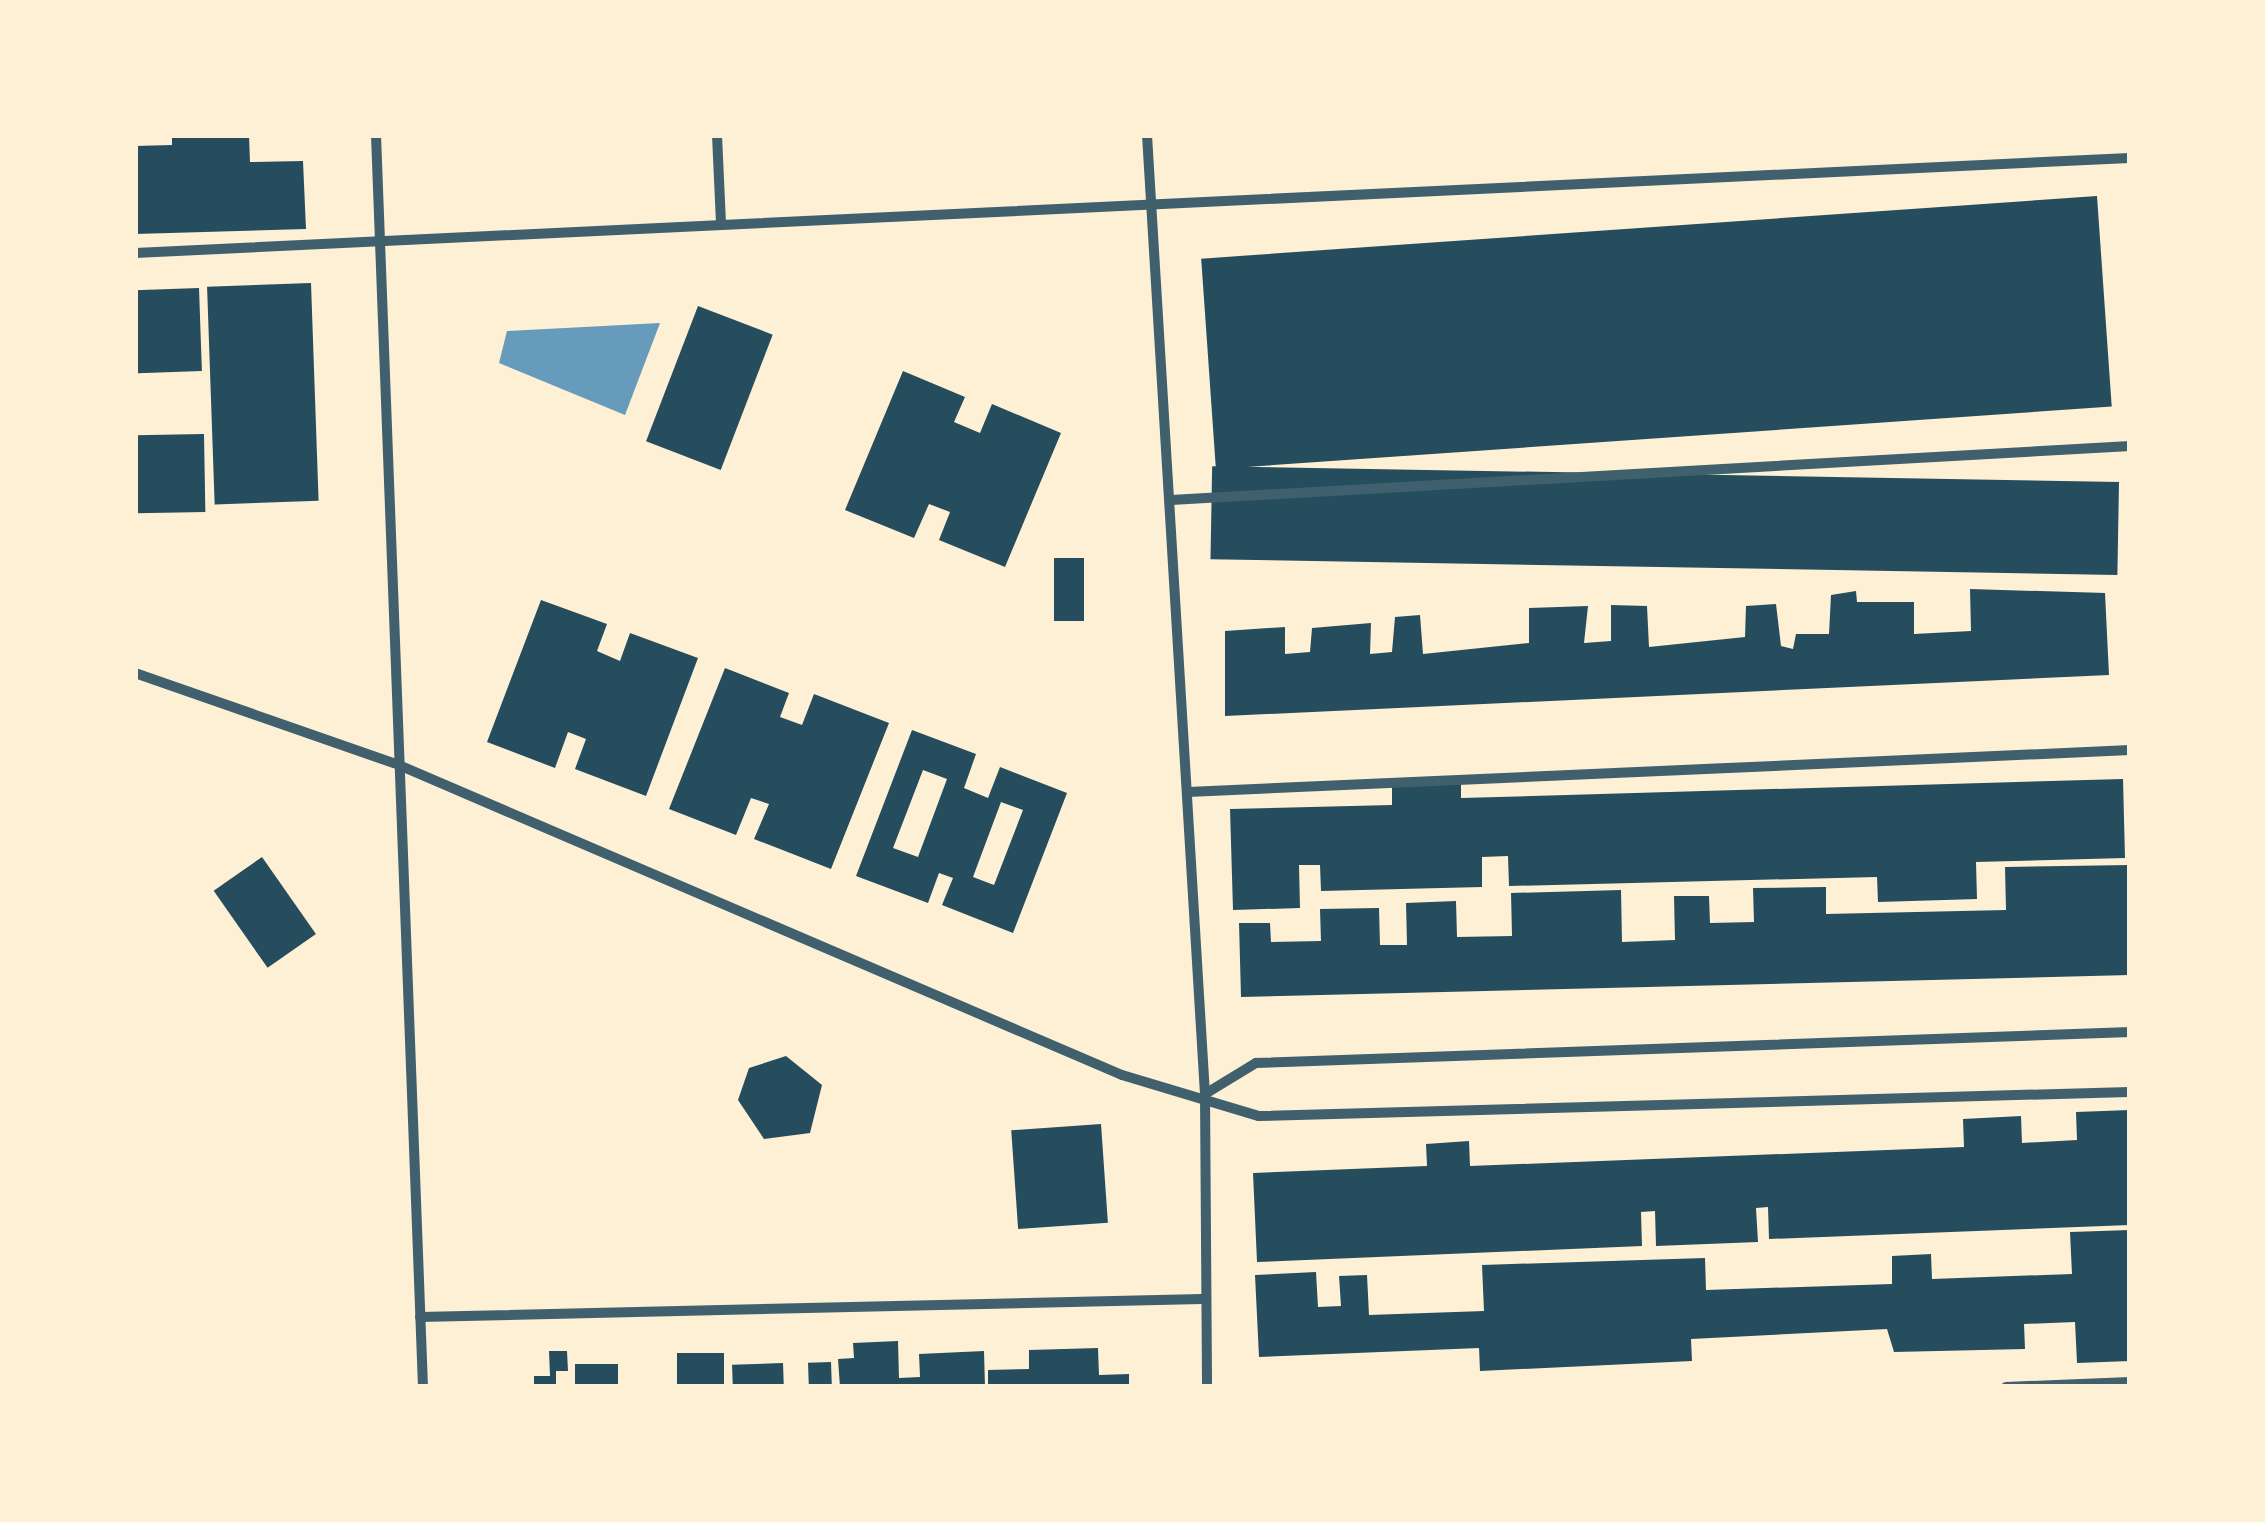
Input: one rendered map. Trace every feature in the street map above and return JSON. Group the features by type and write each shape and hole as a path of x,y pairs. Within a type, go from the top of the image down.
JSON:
{"street":[{"path":"376,135 394,762 423,1387"},
{"path":"716,135 720,224"},
{"path":"1147,135 1206,1094 1202,1299 1207,1387"},
{"path":"135,253 380,246 1151,200 2130,158"},
{"path":"1170,500 2130,446"},
{"path":"135,673 394,762 1122,1075 1206,1094 1259,1116 2130,1092"},
{"path":"1188,792 2130,750"},
{"path":"1206,1094 1256,1062 2130,1032"},
{"path":"420,1317 1202,1299"},
{"path":"2006,1387 2130,1382"}],"water":[{"path":"660,323 625,415 499,363 507,331"}],"building":[{"path":"172,135 249,135 250,162 303,161 306,229 135,234 135,146 172,145"},
{"path":"2097,196 2112,406 1216,469 1201,259"},
{"path":"311,283 319,501 215,504 207,287"},
{"path":"199,288 202,371 138,373 135,290"},
{"path":"698,306 773,335 721,470 646,441"},
{"path":"903,371 965,397 954,422 980,433 992,404 1061,433 1005,567 939,540 950,512 929,504 914,538 845,510"},
{"path":"204,434 205,512 136,513 135,435"},
{"path":"1212,466 2119,482 2117,575 1211,559"},
{"path":"1054,558 1084,558 1084,621 1054,621"},
{"path":"1970,589 2105,593 2109,675 1225,716 1225,631 1285,627 1285,654 1310,652 1312,628 1371,623 1370,654 1392,652 1395,617 1420,615 1423,654 1529,643 1529,608 1588,606 1584,643 1611,641 1611,605 1647,606 1649,647 1745,637 1746,606 1776,604 1781,646 1793,649 1796,634 1829,634 1831,595 1856,591 1857,602 1914,602 1914,634 1971,631"},
{"path":"541,600 607,624 597,651 620,661 630,633 698,658 646,796 575,769 586,739 568,732 555,768 487,742"},
{"path":"725,668 789,693 780,717 802,725 814,694 889,723 831,869 754,839 769,804 751,798 736,835 669,809"},
{"path":"912,730 976,754 964,788 988,798 1000,767 1067,793 1013,933 942,905 953,878 939,873 928,903 856,876","holes":["923,770 947,779 918,857 893,848","1001,802 1023,810 994,885 973,877"]},
{"path":"2123,779 2125,858 1976,862 1977,899 1878,902 1877,877 1509,886 1508,856 1482,857 1482,887 1321,891 1320,865 1299,865 1300,908 1233,910 1230,809 1392,805 1392,784 1461,782 1461,798"},
{"path":"262,857 316,934 268,968 214,891"},
{"path":"2130,865 2130,975 1241,997 1239,923 1270,923 1271,942 1321,941 1320,909 1379,908 1380,945 1407,945 1406,903 1456,901 1457,937 1512,936 1511,893 1621,890 1622,942 1675,940 1674,896 1709,896 1710,923 1754,922 1753,888 1826,887 1826,914 2006,910 2005,867"},
{"path":"786,1056 822,1085 810,1133 764,1139 738,1100 749,1068"},
{"path":"2130,1110 2130,1225 1769,1239 1768,1207 1756,1208 1758,1242 1656,1246 1655,1211 1641,1212 1642,1246 1257,1262 1253,1173 1427,1166 1426,1144 1469,1141 1470,1166 1964,1147 1963,1119 2021,1116 2022,1143 2077,1140 2076,1112"},
{"path":"1101,1124 1108,1223 1018,1229 1011,1130"},
{"path":"2130,1230 2130,1361 2077,1363 2075,1322 2024,1324 2025,1349 1894,1352 1887,1329 1691,1339 1692,1361 1480,1371 1479,1348 1259,1357 1255,1275 1316,1272 1318,1307 1341,1306 1339,1276 1367,1275 1369,1315 1484,1311 1482,1265 1705,1258 1706,1290 1892,1284 1892,1256 1931,1254 1932,1279 2072,1274 2070,1232"},
{"path":"898,1341 899,1378 920,1377 919,1354 984,1351 985,1387 840,1387 838,1359 854,1358 853,1343"},
{"path":"1098,1348 1099,1375 1129,1374 1129,1387 988,1387 988,1370 1029,1369 1029,1350"},
{"path":"549,1351 567,1351 568,1371 556,1371 556,1387 534,1387 534,1376 550,1376"},
{"path":"677,1353 724,1353 724,1387 677,1387"},
{"path":"831,1362 832,1387 809,1387 808,1363"},
{"path":"783,1363 784,1387 733,1387 732,1365"},
{"path":"575,1364 618,1364 618,1387 575,1387"}]}
